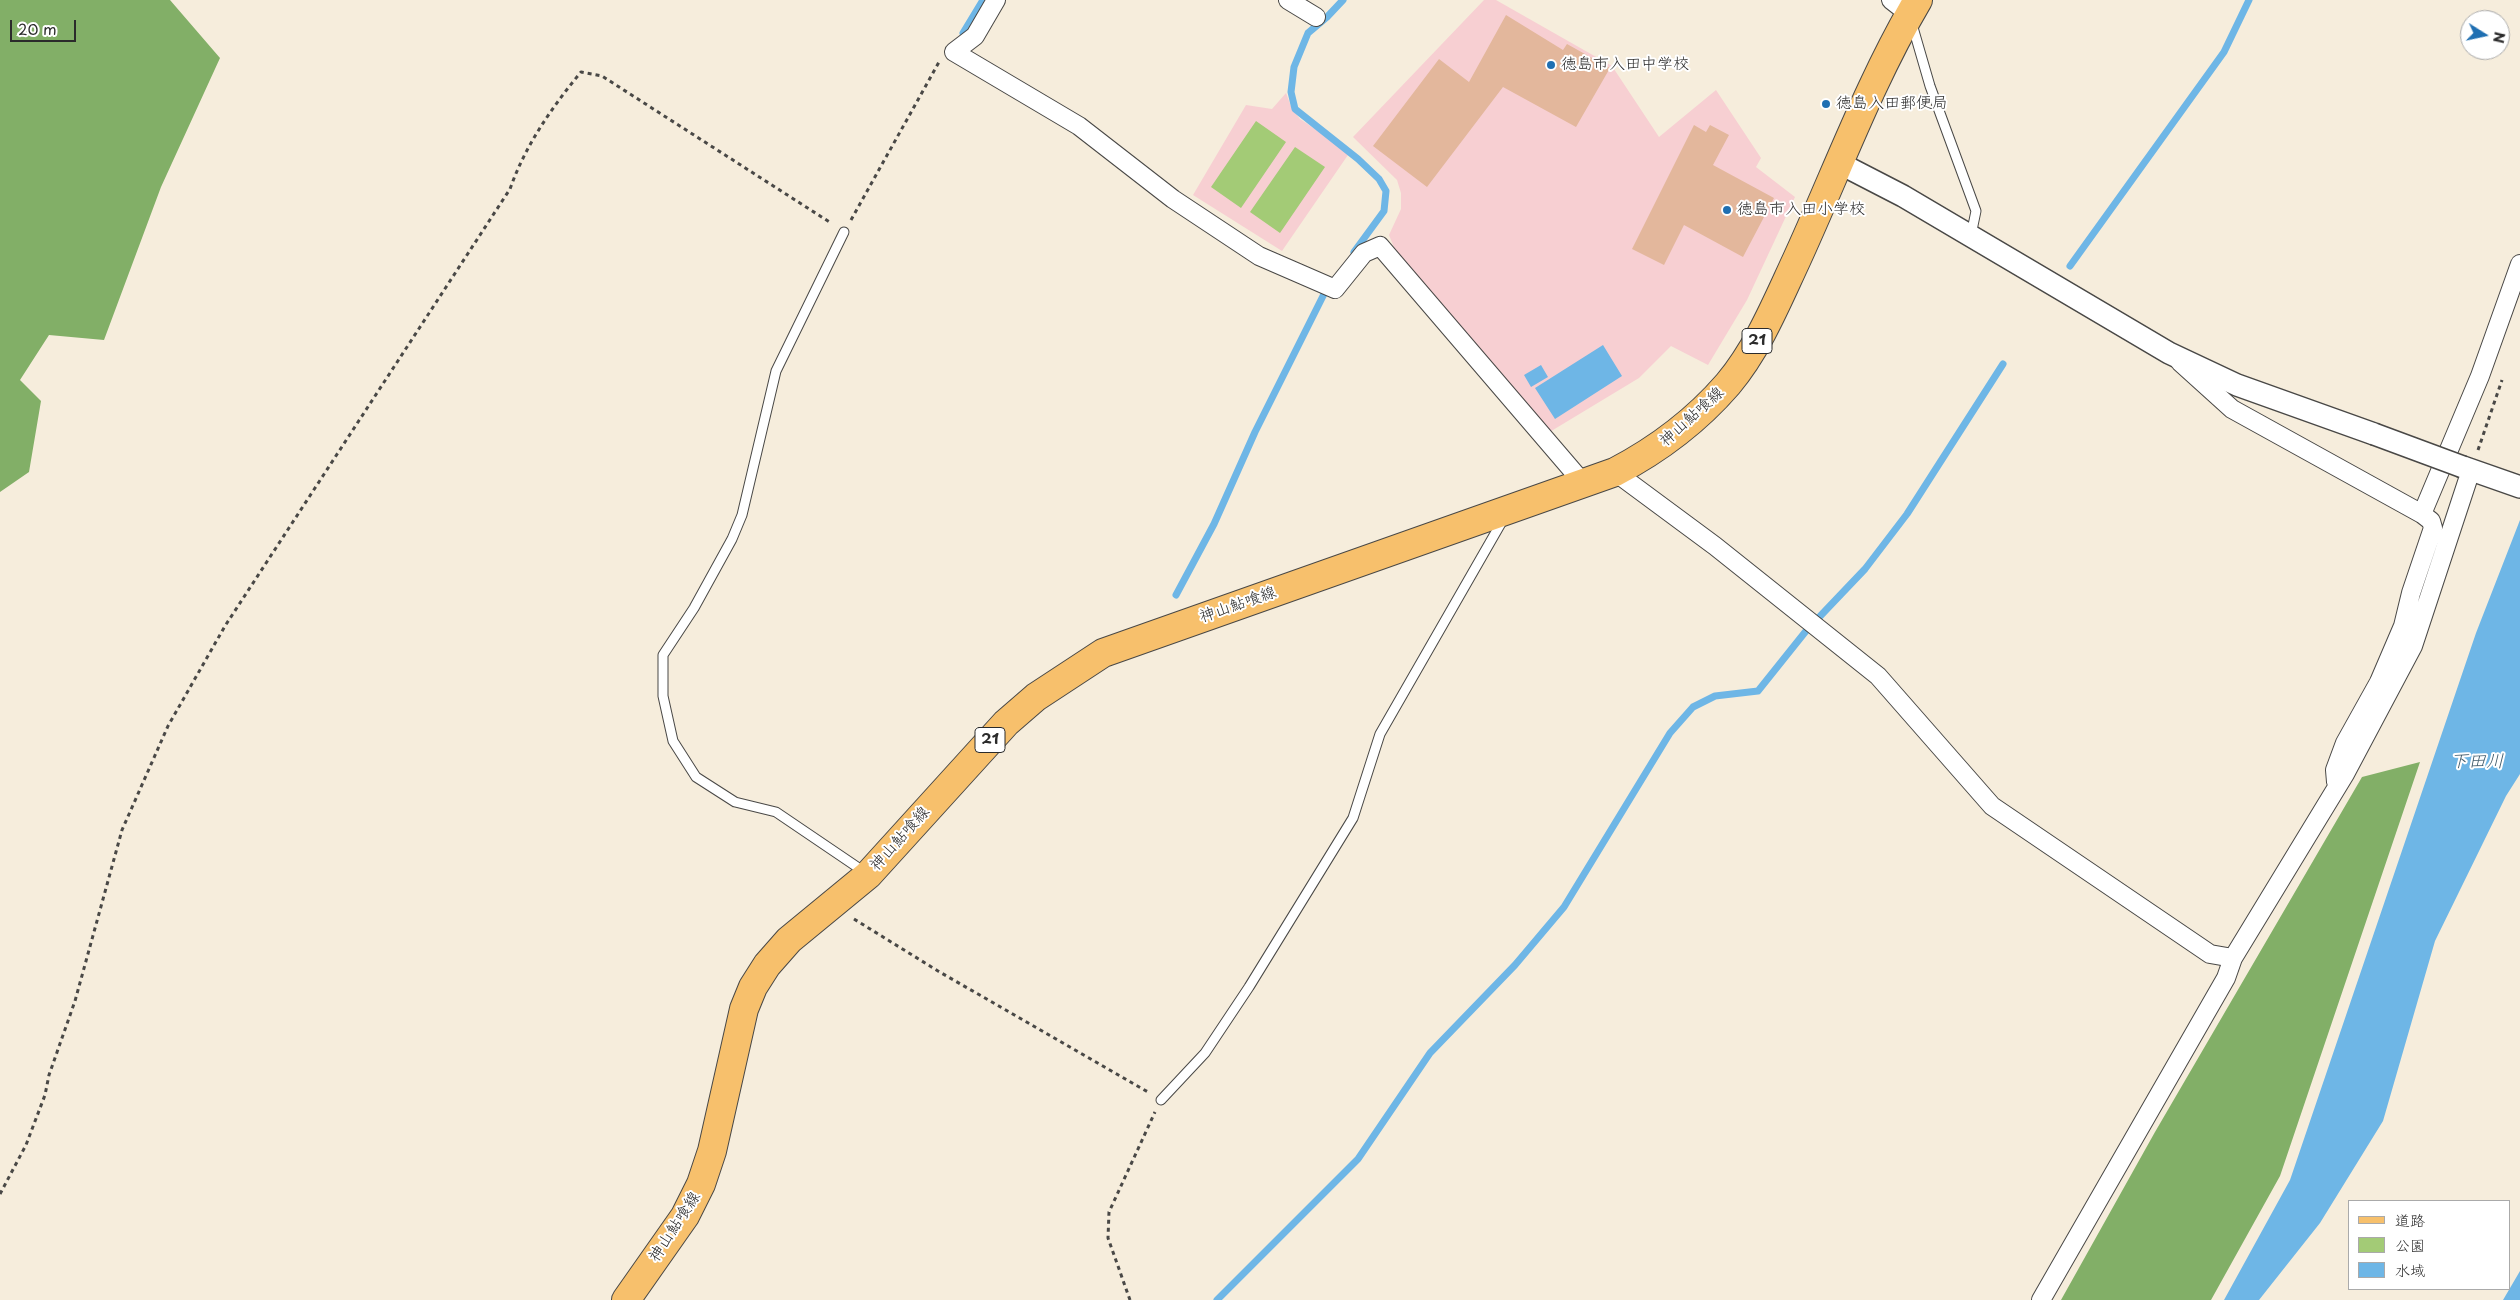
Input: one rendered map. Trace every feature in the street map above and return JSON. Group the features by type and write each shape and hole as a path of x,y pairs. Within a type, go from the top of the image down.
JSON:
{"main road":[{"name":"神山鮎喰線","path":"626,1300 686,1216 702,1184 712,1151 744,1009 753,986 767,965 789,940 868,875 1006,724 1036,697 1103,653 1615,472 1647,456 1677,434 1704,410 1745,360 1772,313 1839,164 1906,5"}],"street":[{"path":"996,0 975,36 954,52 1078,126 1173,199 1260,256 1335,289 1364,253 1380,246 1584,484"},
{"path":"1288,0 1316,17"},
{"path":"1839,164 1903,196 2171,353 2237,385 2520,487"},
{"path":"2422,514 2480,376 2520,264"},
{"path":"2171,353 2232,409 2432,521 2433,528 2428,548 2411,593 2403,626 2379,682 2345,743 2335,770 2337,787"},
{"path":"2041,1300 2226,978 2233,958 2337,787 2414,646 2470,469"},
{"path":"1615,472 1814,623 1878,676 1992,806 2210,954 2233,958"}],"lane":[{"path":"1906,5 1930,86 1976,211 1971,236"},
{"path":"844,232 776,371 742,515 732,539 694,608 663,655 663,696 673,741 696,777 735,802 776,812 868,875"},
{"path":"1161,1100 1205,1053 1249,987 1353,818 1380,734 1508,511"}],"path":[{"path":"0,1194 26,1144 45,1095 49,1074 75,1001 122,830 168,726 256,578 510,189 518,165 556,102 581,72 602,76 844,232 937,63 954,52"},
{"path":"2470,469 2505,372"},
{"path":"832,906 938,971 1161,1100 1109,1212 1108,1238 1130,1300"}],"shaded area":[{"path":"1484,0 1496,0 1612,66 1659,137 1716,90 1761,158 1756,167 1795,197 1747,300 1708,365 1671,346 1639,378 1548,433 1399,260 1389,235 1401,209 1401,193 1397,180 1353,137"},
{"path":"1286,93 1292,109 1300,119 1350,152 1282,251 1193,195 1246,105 1272,109"}],"green space":[{"path":"0,0 170,0 220,58 161,187 104,340 49,335 20,380 41,401 29,472 0,492"},
{"path":"1256,121 1286,142 1241,208 1211,187"},
{"path":"1295,147 1325,167 1280,233 1250,212"},
{"path":"2420,762 2280,1176 2211,1300 2061,1300 2155,1132 2362,777"}],"water":[{"path":"1603,345 1622,376 1555,419 1535,388"},
{"path":"1541,365 1548,377 1531,387 1524,375"},
{"name":"下田川","path":"2520,520 2520,774 2506,796 2435,941 2383,1121 2320,1223 2259,1300 2224,1300 2290,1180 2476,633"},
{"path":"2520,1271 2520,1300 2503,1300"}],"building":[{"path":"1506,15 1563,50 1567,44 1610,68 1576,127 1503,87 1427,187 1373,146 1439,59 1469,82"},
{"path":"1694,125 1706,132 1710,125 1729,135 1713,165 1774,198 1743,257 1684,225 1664,265 1632,249"}],"waterway":[{"path":"963,33 983,0"},
{"path":"1343,0 1308,33 1294,67 1291,92 1295,109 1358,159 1379,179 1386,191 1384,211 1354,252"},
{"path":"2070,266 2224,52 2249,0"},
{"path":"1176,595 1214,524 1255,432 1328,286"},
{"path":"1217,1300 1358,1159 1430,1053 1515,965 1564,907 1670,733 1693,707 1715,696 1758,691 1806,631 1865,569 1907,514 2003,364"}],"place":[{"name":"徳島市入田中学校","path":"1551,65"},
{"name":"徳島入田郵便局","path":"1826,104"},
{"name":"徳島市入田小学校","path":"1727,210"}]}
